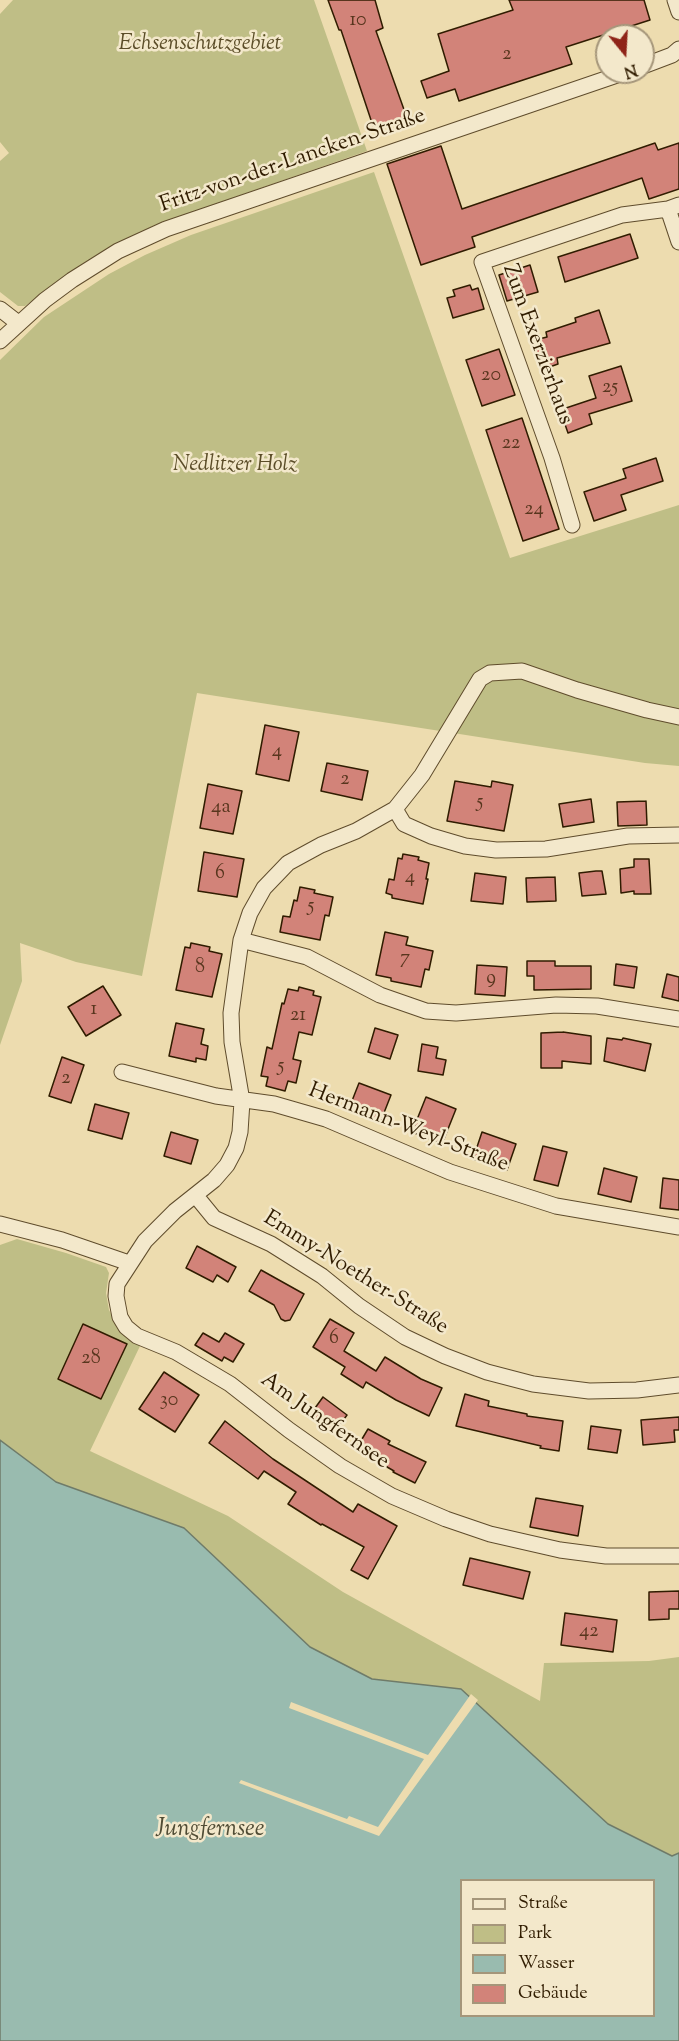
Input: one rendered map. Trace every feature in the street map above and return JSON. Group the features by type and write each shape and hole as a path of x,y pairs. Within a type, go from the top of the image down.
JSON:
{"street":[{"path":"675,0 679,12"},
{"path":"655,61 672,55 679,49"},
{"name":"Fritz-von-der-Lancken-Straße","path":"0,341 45,300 86,270 118,251 166,229 595,83"},
{"name":"Zum Exerzierhaus","path":"572,525 552,458 482,262 622,215 673,207 679,242"},
{"path":"0,309 18,323"},
{"name":"Am Jungfernsee","path":"679,717 577,690 522,671 490,673 480,680 422,775 395,810 288,863 264,888 250,913 241,939 231,1013 232,1042 242,1101 240,1132 236,1148 227,1166 214,1180 156,1228 129,1263 117,1284 116,1296 120,1317 126,1327 137,1336 177,1352 230,1384 340,1466 392,1496 479,1530 560,1550 617,1556 679,1556"},
{"path":"395,810 404,824 431,836 465,846 496,850 546,849 628,836 679,835"},
{"path":"241,939 307,957 380,995 426,1011 456,1013 556,1005 597,1006 679,1020"},
{"name":"Hermann-Weyl-Straße","path":"122,1072 242,1101 274,1104 326,1119 450,1172 556,1206 679,1227"},
{"name":"Emmy-Noether-Straße","path":"196,1196 214,1218 271,1244 322,1276 359,1306 405,1336 445,1356 487,1372 534,1384 589,1391 637,1390 679,1385"},
{"path":"0,1224 62,1240 129,1263"}],"green space":[{"name":"Echsenschutzgebiet","path":"13,0 314,0 367,151 155,225 107,249 82,264 25,306 18,306 0,292 0,161 9,153 0,142 0,14"},
{"name":"Nedlitzer Holz","path":"374,172 510,558 679,505 679,766 645,763 197,693 142,976 76,962 20,943 22,981 0,1045 0,360 44,317 109,274 145,255 191,235"},
{"path":"17,1239 106,1267 109,1273 106,1293 109,1310 120,1331 140,1346 90,1451 228,1516 343,1592 540,1701 544,1663 649,1661 679,1657 679,1853 672,1856 608,1824 461,1689 372,1679 310,1647 184,1528 56,1482 0,1440 0,1245"}],"water":[{"name":"Jungfernsee","path":"0,1440 56,1482 184,1528 310,1647 372,1679 461,1689 608,1824 672,1856 679,1853 679,2041 0,2041"}],"pier":[{"path":"471,1694 478,1700 379,1836 239,1783 241,1780 347,1819 349,1816 378,1827 424,1759 289,1708 291,1702 428,1755"}],"building":[{"path":"328,0 375,0 383,28 376,31 407,118 374,129 341,30 339,30"},
{"path":"509,0 644,0 650,20 638,24 595,24 595,38 566,47 572,64 459,101 455,89 427,98 421,81 449,71 438,34 513,10"},
{"path":"655,143 658,150 679,143 679,189 649,199 642,178 472,237 475,247 421,265 387,164 441,146 462,209"},
{"path":"630,234 638,258 565,282 558,257"},
{"path":"530,265 538,292 507,301 499,275"},
{"path":"470,285 472,290 478,288 484,309 453,318 447,298 455,296 453,290"},
{"path":"599,310 610,343 557,358 558,364 541,370 533,346 540,344 539,339 547,337 546,332 576,322 575,318"},
{"path":"499,349 515,395 482,406 466,360"},
{"path":"621,366 632,401 589,414 592,424 568,433 560,410 596,398 589,376"},
{"path":"522,418 559,529 523,541 486,430"},
{"path":"656,458 663,481 621,495 626,510 594,521 584,492 626,478 623,469"},
{"path":"265,725 299,732 289,781 256,774"},
{"path":"327,763 368,771 362,800 321,791"},
{"path":"455,781 491,787 492,781 513,785 504,831 447,821"},
{"path":"208,784 242,791 233,834 200,828"},
{"path":"591,799 594,822 563,827 559,804"},
{"path":"646,801 647,825 618,826 617,802"},
{"path":"204,852 244,859 237,897 198,891"},
{"path":"403,854 419,857 418,860 429,863 423,904 392,898 392,895 386,893 389,879 394,880 398,858 402,859"},
{"path":"634,859 649,859 651,894 634,894 634,891 621,893 620,869 634,867"},
{"path":"602,871 606,894 582,896 579,873"},
{"path":"475,873 506,877 503,904 471,901"},
{"path":"555,877 556,901 527,902 526,878"},
{"path":"300,887 333,897 329,916 325,915 320,940 280,932 283,916 290,917"},
{"path":"385,932 408,937 406,945 433,951 429,970 425,969 421,987 391,981 391,978 376,975"},
{"path":"191,943 210,947 209,951 222,954 212,997 176,990 185,947 190,948"},
{"path":"527,961 555,961 555,966 591,966 591,989 534,990 534,976 527,976"},
{"path":"616,964 637,967 634,988 614,985"},
{"path":"477,965 507,967 505,996 475,994"},
{"path":"667,974 679,977 679,1001 662,997"},
{"path":"103,986 121,1015 86,1036 68,1007"},
{"path":"299,987 314,991 313,995 321,997 312,1035 299,1032 293,1059 301,1061 296,1083 288,1081 285,1091 266,1086 268,1077 261,1076 267,1047 272,1049 282,1003 284,1004 288,989 298,991"},
{"path":"176,1023 204,1029 201,1044 208,1046 206,1060 196,1058 196,1062 169,1056"},
{"path":"375,1028 398,1035 390,1059 368,1052"},
{"path":"563,1032 591,1036 591,1064 562,1061 562,1068 541,1068 541,1033"},
{"path":"607,1038 622,1040 623,1038 651,1044 645,1071 604,1061"},
{"path":"422,1044 438,1047 436,1058 446,1060 443,1075 418,1071"},
{"path":"62,1057 84,1065 71,1103 49,1096"},
{"path":"359,1083 391,1095 380,1123 348,1111"},
{"path":"426,1097 456,1109 442,1144 412,1132"},
{"path":"95,1104 129,1113 122,1139 88,1130"},
{"path":"171,1132 198,1140 191,1164 164,1156"},
{"path":"482,1132 516,1144 507,1170 473,1159"},
{"path":"543,1146 567,1152 558,1186 534,1180"},
{"path":"604,1168 637,1177 631,1202 598,1194"},
{"path":"663,1178 679,1180 679,1210 660,1208"},
{"path":"197,1246 236,1267 228,1282 217,1275 213,1282 186,1268"},
{"path":"261,1270 304,1294 290,1320 281,1319 274,1305 249,1291"},
{"path":"330,1319 354,1333 344,1351 376,1371 385,1357 421,1379 442,1388 429,1416 366,1382 363,1388 341,1374 345,1367 313,1347"},
{"path":"83,1324 127,1344 101,1399 58,1379"},
{"path":"203,1333 219,1342 225,1333 244,1344 233,1362 224,1357 222,1361 195,1345"},
{"path":"164,1372 199,1395 175,1432 139,1409"},
{"path":"465,1394 489,1401 488,1406 527,1414 527,1416 563,1421 559,1451 456,1426"},
{"path":"323,1397 347,1415 334,1433 310,1415"},
{"path":"679,1417 679,1430 674,1430 675,1442 643,1445 641,1420"},
{"path":"225,1421 273,1459 353,1512 358,1504 397,1526 368,1579 351,1570 364,1547 321,1525 288,1504 296,1492 264,1471 258,1479 209,1443"},
{"path":"591,1426 621,1430 617,1453 588,1449"},
{"path":"368,1429 390,1441 388,1444 426,1462 415,1483 356,1449"},
{"path":"536,1498 583,1506 578,1536 530,1527"},
{"path":"470,1558 530,1572 523,1599 463,1585"},
{"path":"679,1591 679,1609 669,1609 669,1619 649,1620 649,1592"},
{"path":"565,1613 617,1620 613,1652 561,1645"}]}
